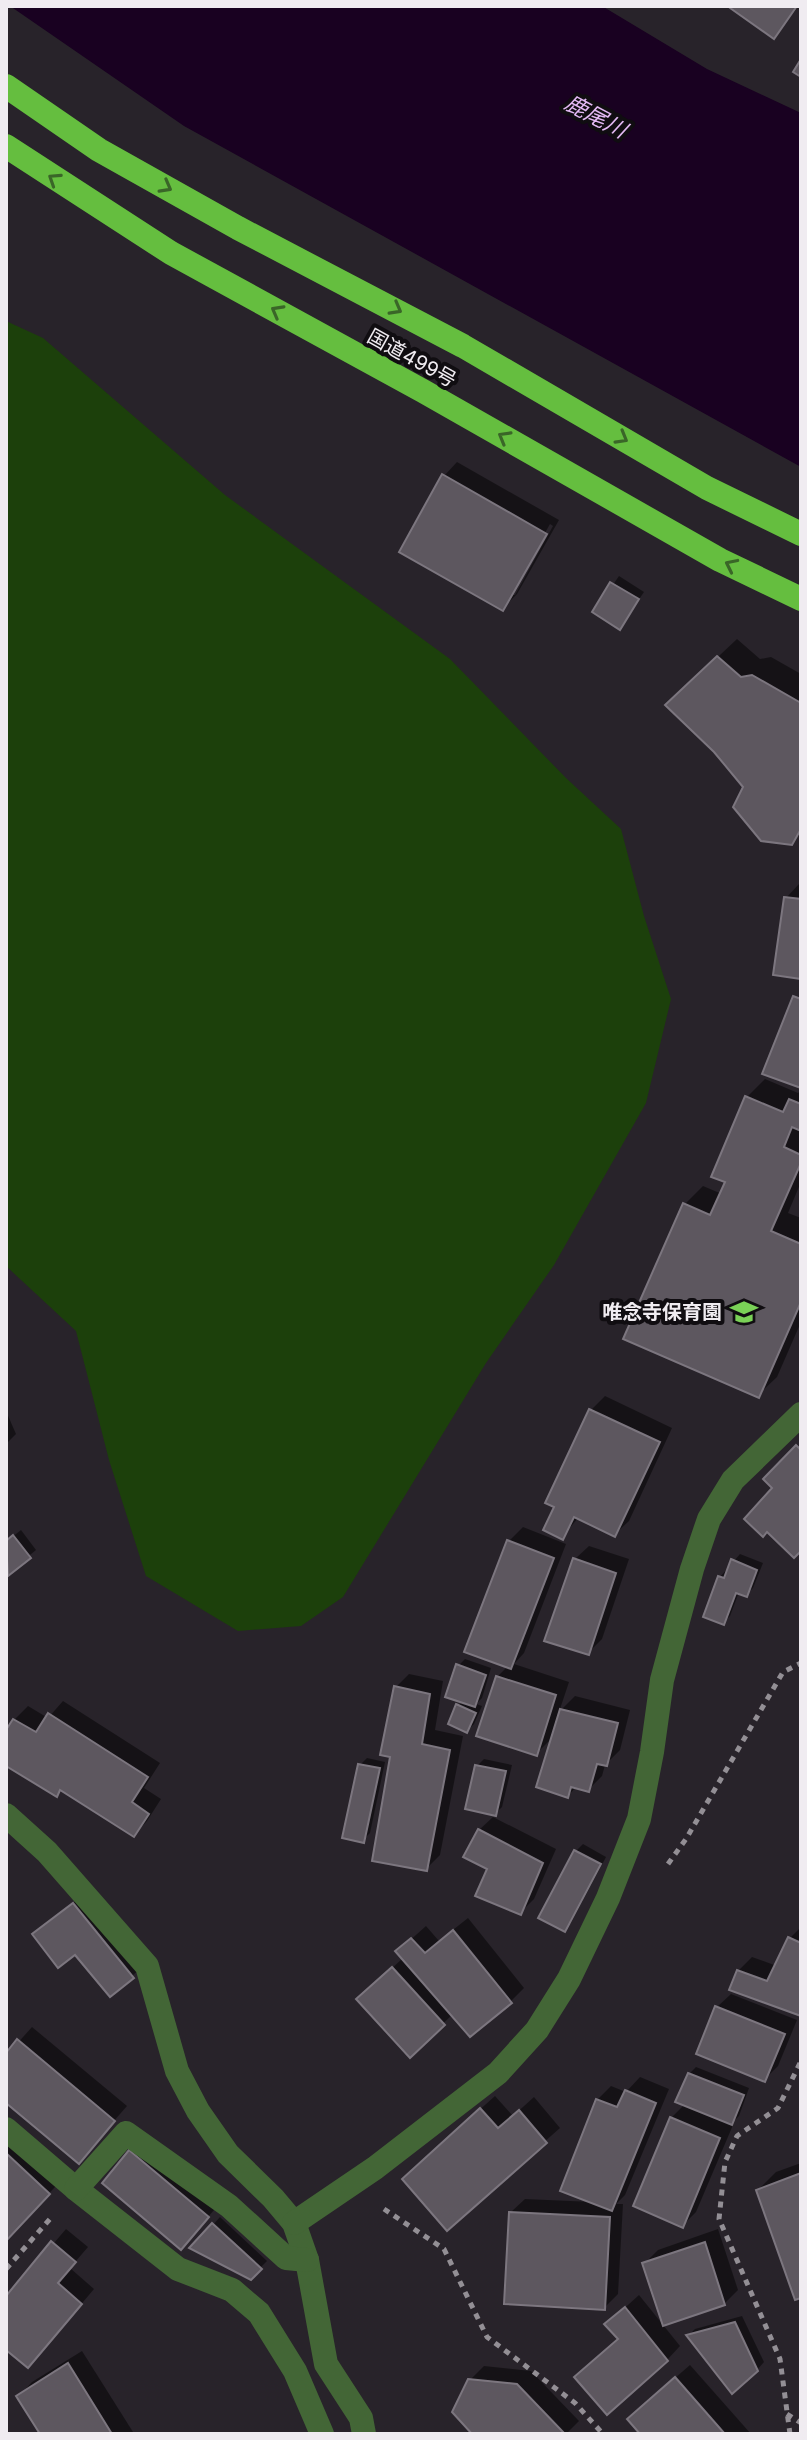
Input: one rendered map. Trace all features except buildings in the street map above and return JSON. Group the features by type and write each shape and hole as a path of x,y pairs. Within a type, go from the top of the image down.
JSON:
{"highway":[{"name":"国道499号","path":"6,86 99,150 238,228 463,346 707,488 801,534"},
{"name":"国道499号","path":"6,146 171,253 423,391 720,560 801,599"}],"street":[{"path":"294,2223 350,2187 498,2073 537,2030 569,1979 608,1898 639,1819 662,1680 709,1519 733,1480 801,1414"},
{"path":"6,1815 47,1852 147,1966 177,2071 198,2111 228,2154 294,2223 307,2260 326,2364 361,2418 364,2434"},
{"path":"6,2129 178,2269 232,2290 259,2313 295,2371 322,2434"},
{"path":"76,2189 126,2133 229,2206 286,2258 307,2260"}],"path":[{"path":"668,1864 701,1815 783,1672 801,1663"},
{"path":"790,2434 780,2359 719,2219 725,2162 737,2136 778,2108 801,2061"},
{"path":"350,2187 444,2249 487,2337 575,2403 603,2434"},
{"path":"6,2269 76,2189"},
{"path":"786,2413 801,2423"}],"green space":[{"path":"6,321 43,338 225,495 450,659 566,778 621,829 644,916 671,999 646,1103 554,1265 486,1363 343,1597 301,1626 238,1631 146,1576 109,1460 76,1331 6,1266"}],"water":[{"name":"鹿尾川","path":"10,6 602,6 707,69 801,113 801,467 184,126"}],"place":[{"name":"唯念寺保育園","path":"744,1312"}]}
